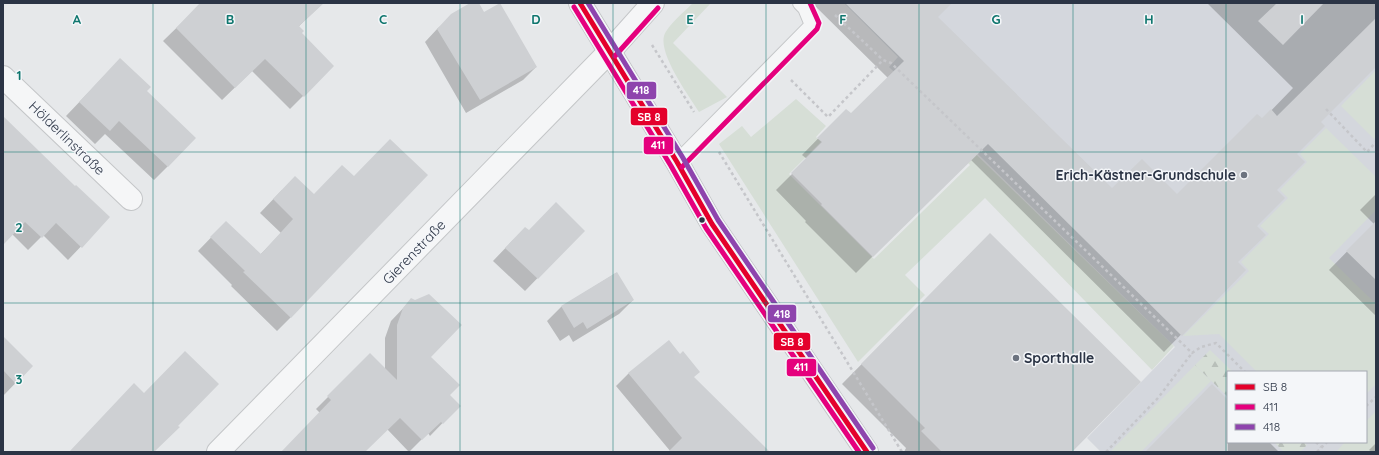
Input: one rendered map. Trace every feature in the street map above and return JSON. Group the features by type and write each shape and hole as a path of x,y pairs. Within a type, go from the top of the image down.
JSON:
{"street":[{"path":"580,3 677,162 712,224 867,452"},
{"name":"Gierenstraße","path":"218,452 610,52 653,3"},
{"name":"Hölderlinstraße","path":"3,77 131,200"}],"lane":[{"path":"677,162 812,25 805,8 800,3"}],"path":[{"path":"832,13 883,60 891,63 1192,353"},
{"path":"637,20 902,452"},
{"path":"774,64 828,117 883,60"},
{"path":"1326,109 1367,152 1376,142"},
{"path":"1106,452 1158,398 1192,353 1201,347 1216,343 1244,371"},
{"path":"1367,405 1376,397"},
{"path":"1317,443 1321,447"},
{"path":"1317,452 1326,443"}],"shaded area":[{"path":"844,3 1376,3 1376,452 1101,452 1087,438 1175,347 889,67 898,57"}],"green space":[{"path":"693,3 711,3 673,43 727,97 699,112 670,64 664,44 664,36 666,32"},
{"path":"1376,70 1376,137 1374,139 1341,106"},
{"path":"894,75 1174,346 1152,370 985,198 905,275 925,295 858,362 719,144 742,126 751,137 796,99 826,126 816,137 821,142 789,174 874,259 970,165 886,83"},
{"path":"1326,128 1376,177 1376,210 1329,258 1376,304 1376,384 1367,393 1367,371 1256,371 1219,334 1183,336 1249,271 1241,262 1269,234 1260,226 1288,198 1280,190 1307,162 1300,154"},
{"path":"1210,350 1232,371 1227,371 1227,396 1195,365"},
{"path":"1195,365 1211,381 1141,452 1110,452"},
{"path":"1376,411 1376,452 1336,452 1344,443 1367,443 1367,420"},
{"path":"1275,443 1305,443 1307,445 1300,452 1284,452"}],"building":[{"path":"200,3 324,3 299,26 304,31 302,33 334,66 304,97 265,59 235,88 176,28"},
{"path":"470,3 479,3 484,12 500,3 537,67 480,100 437,29 451,14"},
{"path":"845,3 952,3 938,17 1112,188 1142,159 1177,194 1257,114 1262,118 1271,109 1277,116 1376,18 1376,67 1321,122 1325,126 1297,154 1305,162 1277,190 1285,198 1257,226 1266,235 1238,262 1246,270 1182,336 988,144 873,257 791,173 822,142 817,138 846,109 851,113 904,61"},
{"path":"1277,3 1324,3 1283,45 1258,21"},
{"path":"120,58 151,87 147,91 196,138 168,167 119,121 110,131 79,102"},
{"path":"3,116 75,186 76,185 110,217 82,248 56,223 42,238 25,222 3,245"},
{"path":"390,139 428,175 291,318 243,272 245,271 210,237 226,221 261,254 293,219 273,199 295,176 314,194 342,165 354,176"},
{"path":"556,202 585,231 538,279 505,248 525,227 529,230"},
{"path":"1376,221 1376,280 1346,251"},
{"name":"Sporthalle","path":"990,233 1141,382 1072,452 942,452 921,431 925,428 861,364"},
{"path":"617,272 634,300 587,329 583,322 574,328 561,306"},
{"path":"429,294 462,325 431,357 460,385 450,395 461,406 443,424 441,422 422,440 400,418 365,452 281,452 331,400 327,396 370,353 397,380 397,325 403,308 411,298 415,300"},
{"path":"3,336 33,366 16,384 3,370"},
{"path":"669,340 680,354 683,351 700,372 694,377 770,452 668,452 682,438 628,373"},
{"path":"185,351 219,384 178,426 180,427 154,452 69,452 134,383 144,393"},
{"path":"1212,384 1227,399 1228,452 1145,452"}],"transit line":[{"path":"580,3 677,162 712,224 867,452"},
{"name":"418","path":"588,3 683,158 718,220 873,448"},
{"name":"411","path":"682,167 817,29 819,23 810,3"},
{"name":"411","path":"574,7 671,166 706,228 859,452"},
{"name":"411","path":"615,56 658,8"}],"place":[{"name":"Erich-Kästner-Grundschule","path":"1244,175"},
{"name":"Sporthalle","path":"1016,358"}]}
